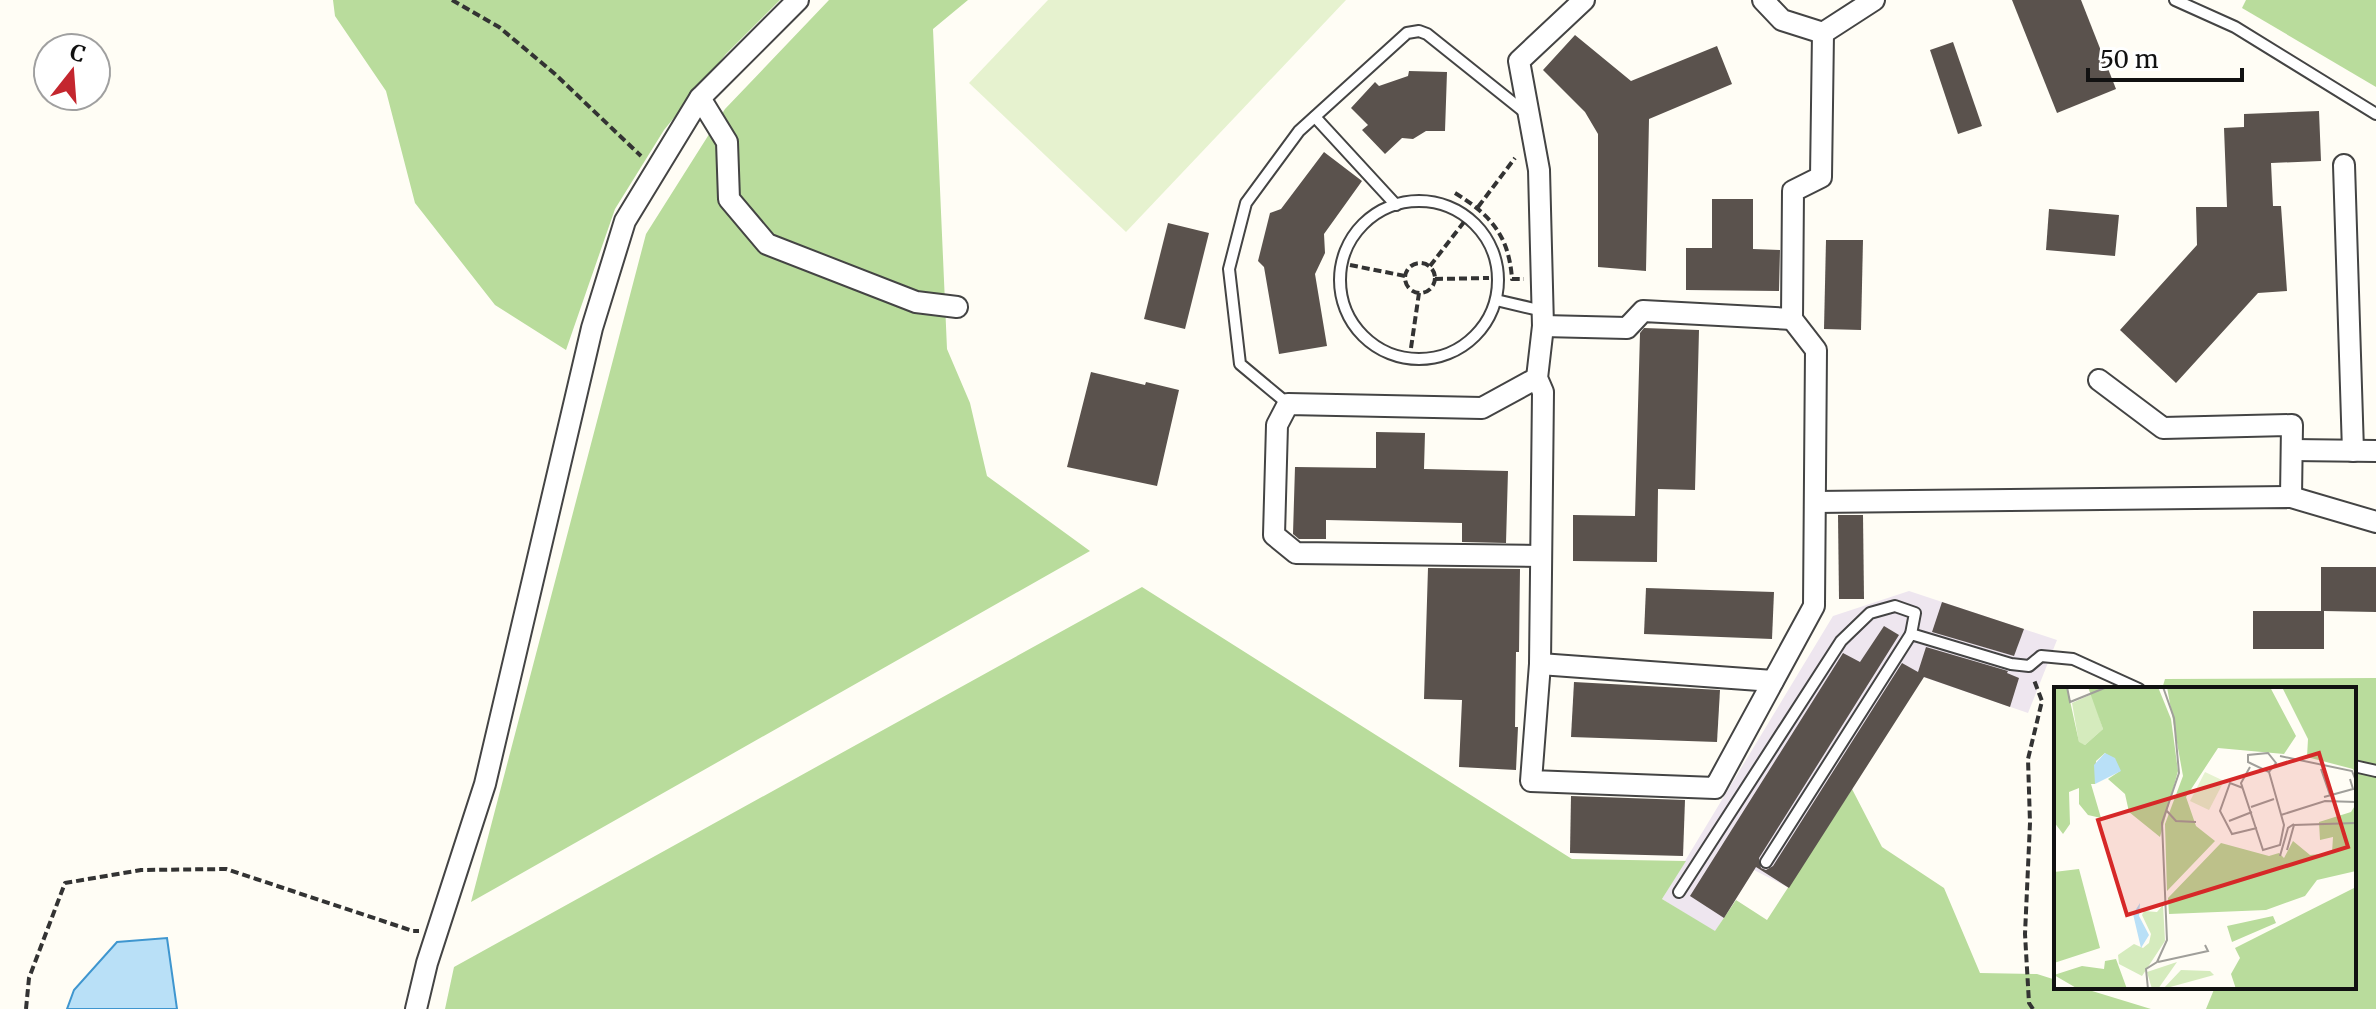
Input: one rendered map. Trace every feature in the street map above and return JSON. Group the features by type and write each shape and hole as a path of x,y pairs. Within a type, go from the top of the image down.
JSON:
{"street":[{"path":"416,1009 438,929 485,784 592,328 625,221 700,98 798,0"},
{"path":"1584,0 1519,61 1539,170 1543,318 1537,378 1543,392 1540,664 1531,781 1715,788 1814,606 1816,350 1792,319 1793,191 1821,177 1823,33"},
{"path":"1763,0 1782,20 1823,33"},
{"path":"1823,33 1874,0"},
{"path":"700,98 727,142 729,199 767,244 916,302 957,307"},
{"path":"2344,165 2353,451"},
{"path":"1543,318 1627,328 1643,311 1792,319"},
{"path":"1537,378 1482,408 1288,404 1277,425 1274,535 1296,553 1540,556"},
{"path":"2099,380 2163,428 2292,425 2291,497"},
{"path":"2292,450 2376,451"},
{"path":"1815,502 2291,497 2376,522"},
{"path":"1540,664 1773,681"}],"lane":[{"path":"2175,0 2235,27 2376,114"},
{"path":"1288,404 1240,364 1229,269 1246,203 1299,131 1407,33 1419,31 1427,34 1531,126"},
{"path":"1315,117 1396,205"},
{"path":"1426,201 1449,206 1467,217 1484,235 1494,256 1498,278 1496,300 1485,323 1468,342 1445,354 1419,359 1394,355 1371,343 1353,324 1342,300 1340,275 1345,249 1359,228 1379,211 1396,205 1426,201"},
{"path":"1496,300 1543,318"},
{"path":"1679,892 1841,641 1870,613 1895,606 1915,613 1911,634 1766,862"},
{"path":"1911,634 2011,664 2029,666 2041,656 2073,659 2135,687"},
{"path":"2356,766 2376,771"}],"path":[{"path":"452,0 499,27 555,74 655,169"},
{"path":"1478,207 1531,126"},
{"path":"1455,193 1478,207 1500,233 1510,258 1512,279 1542,278"},
{"path":"1430,266 1464,222"},
{"path":"1416,263 1430,266 1435,279 1432,288 1419,293 1409,288 1405,276 1408,269 1416,263"},
{"path":"1350,265 1405,276"},
{"path":"1435,279 1489,278"},
{"path":"1411,348 1419,293"},
{"path":"2029,666 2042,701 2028,759 2030,823 2025,934 2029,1003 2033,1009"},
{"path":"26,1009 29,978 65,883 141,870 226,869 413,931 438,929"}],"shaded area":[{"path":"1909,591 2057,640 2028,713 1923,677 1789,888 1754,870 1715,932 1662,899 1833,616"}],"green space":[{"path":"333,0 780,0 726,54 664,130 615,209 566,350 495,305 415,203 386,91 335,16"},
{"path":"829,0 968,0 933,29 947,349 970,403 987,476 1090,551 471,902 646,234 725,109"},
{"path":"1048,0 1346,0 1126,232 969,83"},
{"path":"2246,0 2376,0 2376,87 2242,8"},
{"path":"1142,587 1572,859 1686,861 1662,899 1715,931 1736,900 1767,920 1852,789 1882,847 1944,888 1980,973 2037,974 2054,979 2054,989 2086,989 2151,1009 445,1009 454,967"},
{"path":"2376,678 2376,1009 2206,1009 2214,989 2356,989 2356,687 2163,687 2165,679"}],"water":[{"path":"167,938 177,1009 67,1009 74,990 117,942"}],"building":[{"path":"2012,0 2081,0 2116,89 2057,113"},
{"path":"1575,35 1631,81 1717,46 1732,84 1649,119 1646,271 1598,267 1598,134 1585,112 1543,70"},
{"path":"1953,42 1982,126 1958,134 1930,50"},
{"path":"1409,71 1447,72 1445,131 1426,131 1413,139 1402,138 1385,154 1362,130 1368,125 1351,108 1375,82 1379,86 1408,76"},
{"path":"2319,111 2321,161 2271,163 2273,206 2281,206 2287,291 2258,293 2176,383 2120,330 2197,245 2196,207 2227,207 2224,128 2244,127 2244,114"},
{"path":"1324,152 1362,181 1324,234 1325,253 1315,274 1327,346 1279,354 1264,267 1258,261 1270,213 1281,209"},
{"path":"1712,199 1753,199 1753,249 1780,250 1779,291 1686,290 1686,248 1712,248"},
{"path":"2049,209 2119,215 2115,256 2046,250"},
{"path":"1168,223 1209,233 1185,329 1144,319"},
{"path":"1826,240 1863,240 1861,330 1824,329"},
{"path":"1644,328 1699,330 1695,490 1658,489 1657,562 1573,561 1573,515 1635,516 1640,333"},
{"path":"1091,372 1179,390 1157,486 1067,467"},
{"path":"1376,432 1425,433 1424,469 1508,471 1506,543 1462,542 1462,523 1326,520 1326,539 1299,539 1293,534 1295,467 1376,468"},
{"path":"1838,515 1863,515 1864,599 1839,599"},
{"path":"2321,567 2376,567 2376,612 2324,611 2324,649 2253,649 2253,611 2321,611"},
{"path":"1428,568 1520,569 1516,770 1459,767 1462,700 1424,699"},
{"path":"1646,588 1774,592 1772,639 1644,634"},
{"path":"1942,602 2024,629 2014,656 1932,632"},
{"path":"1884,626 1899,635 1759,858 1761,868 1766,870 1773,866 1902,663 1918,672 1926,647 2008,671 2019,678 2010,707 1924,677 1789,888 1756,867 1724,918 1690,896 1843,653 1860,662"},
{"path":"1574,682 1720,690 1717,742 1571,737"},
{"path":"1571,796 1685,800 1683,856 1570,853"}]}
